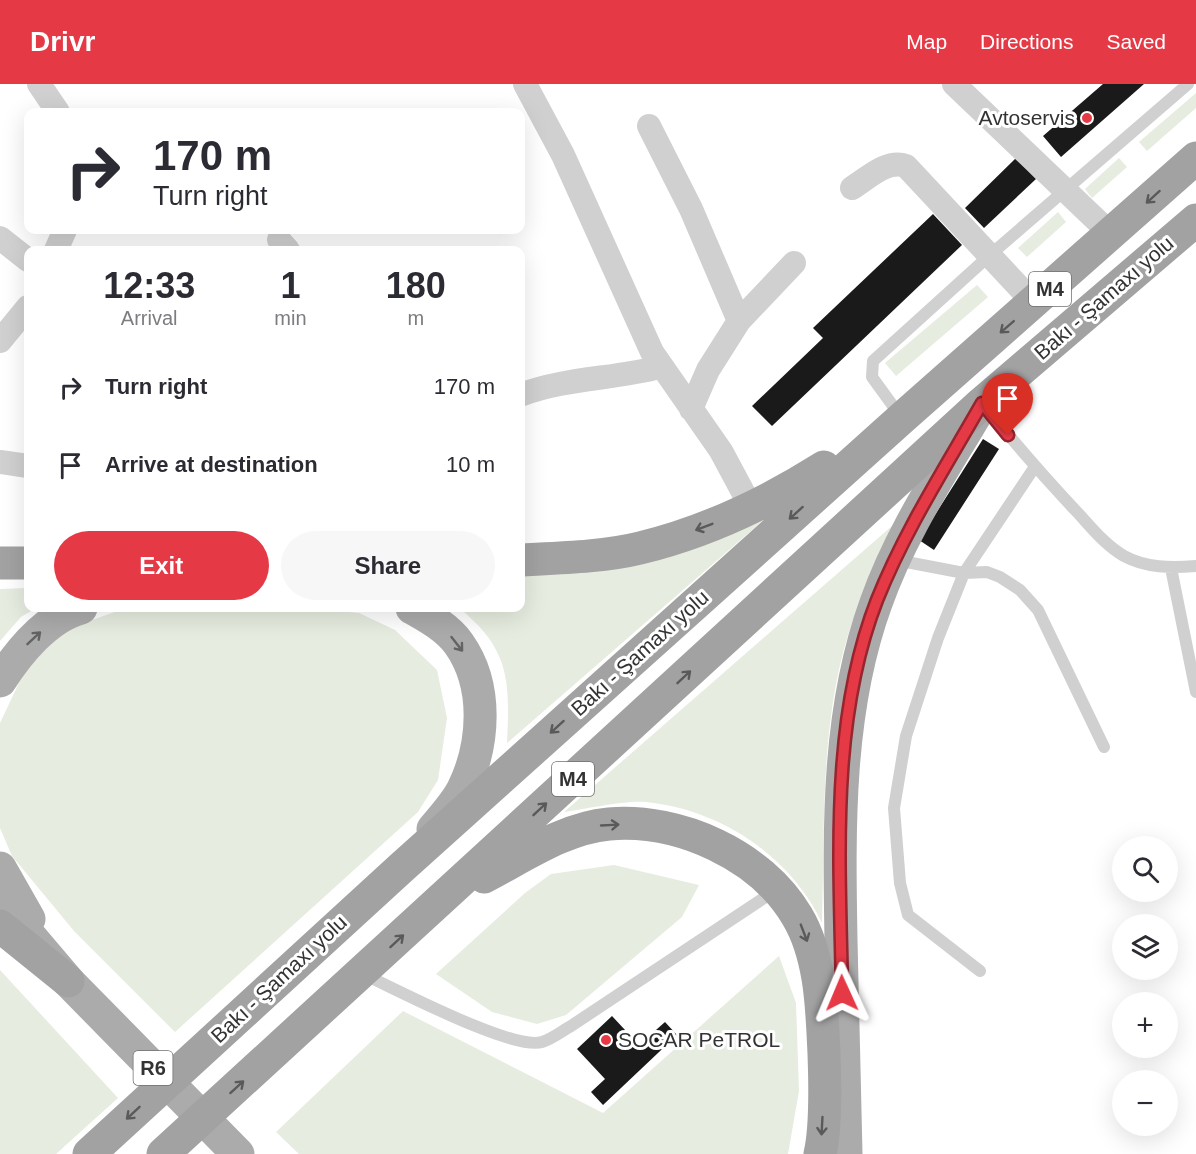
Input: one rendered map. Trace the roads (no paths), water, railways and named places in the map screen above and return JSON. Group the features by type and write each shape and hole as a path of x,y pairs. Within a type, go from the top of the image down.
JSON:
{"highway":[{"name":"Bakı - Şamaxı yolu","path":"88,1154 400,868 1196,158"},
{"name":"Bakı - Şamaxı yolu","path":"163,1154 363,974 982,403 1196,220"},
{"path":"525,560 638,549 691,533 752,509 786,491 902,418"},
{"path":"0,563 24,563"},
{"path":"442,899 553,841 585,828 610,824 650,826 681,832 715,844 745,862 777,890 798,916 811,950 821,999 825,1070 820,1154"},
{"path":"0,926 68,981"}],"main road":[{"path":"846,1154 840,878 842,779 850,708 863,645 876,602 894,560 906,533 982,403"},
{"path":"0,681 14,659 36,634 74,612"},
{"path":"400,868 462,789 477,750 480,712 477,678 458,643 435,621 419,612"},
{"path":"0,868 68,981"},
{"name":"R6","path":"0,901 68,981 238,1154"}],"street":[{"path":"39,84 55,108"},
{"path":"525,84 563,155 660,367 721,451 752,509"},
{"path":"954,84 1111,234"},
{"path":"649,126 691,209 739,321"},
{"path":"852,188 885,167 898,163 906,166 1034,303"},
{"path":"0,238 24,258"},
{"path":"691,409 708,370 739,321 794,263"},
{"path":"0,341 24,312"},
{"path":"525,393 537,389 630,375 660,367"},
{"path":"0,462 24,465"}],"lane":[{"path":"902,418 872,377 873,361 990,255 1188,84"},
{"path":"982,403 1034,468 1105,542 1125,556 1147,565 1171,568 1196,566"},
{"path":"980,971 908,915 900,883 894,808 906,736 938,638 964,573 1034,468"},
{"path":"894,560 964,573 987,572 1000,577 1020,590 1038,610 1104,747"},
{"path":"1171,568 1196,692"},
{"path":"363,974 495,1034 521,1041 541,1042 571,1026 777,890"}],"place":[{"name":"Avtoservis","path":"1087,118"},
{"name":"SOCAR PeTROL","path":"606,1040"}]}
